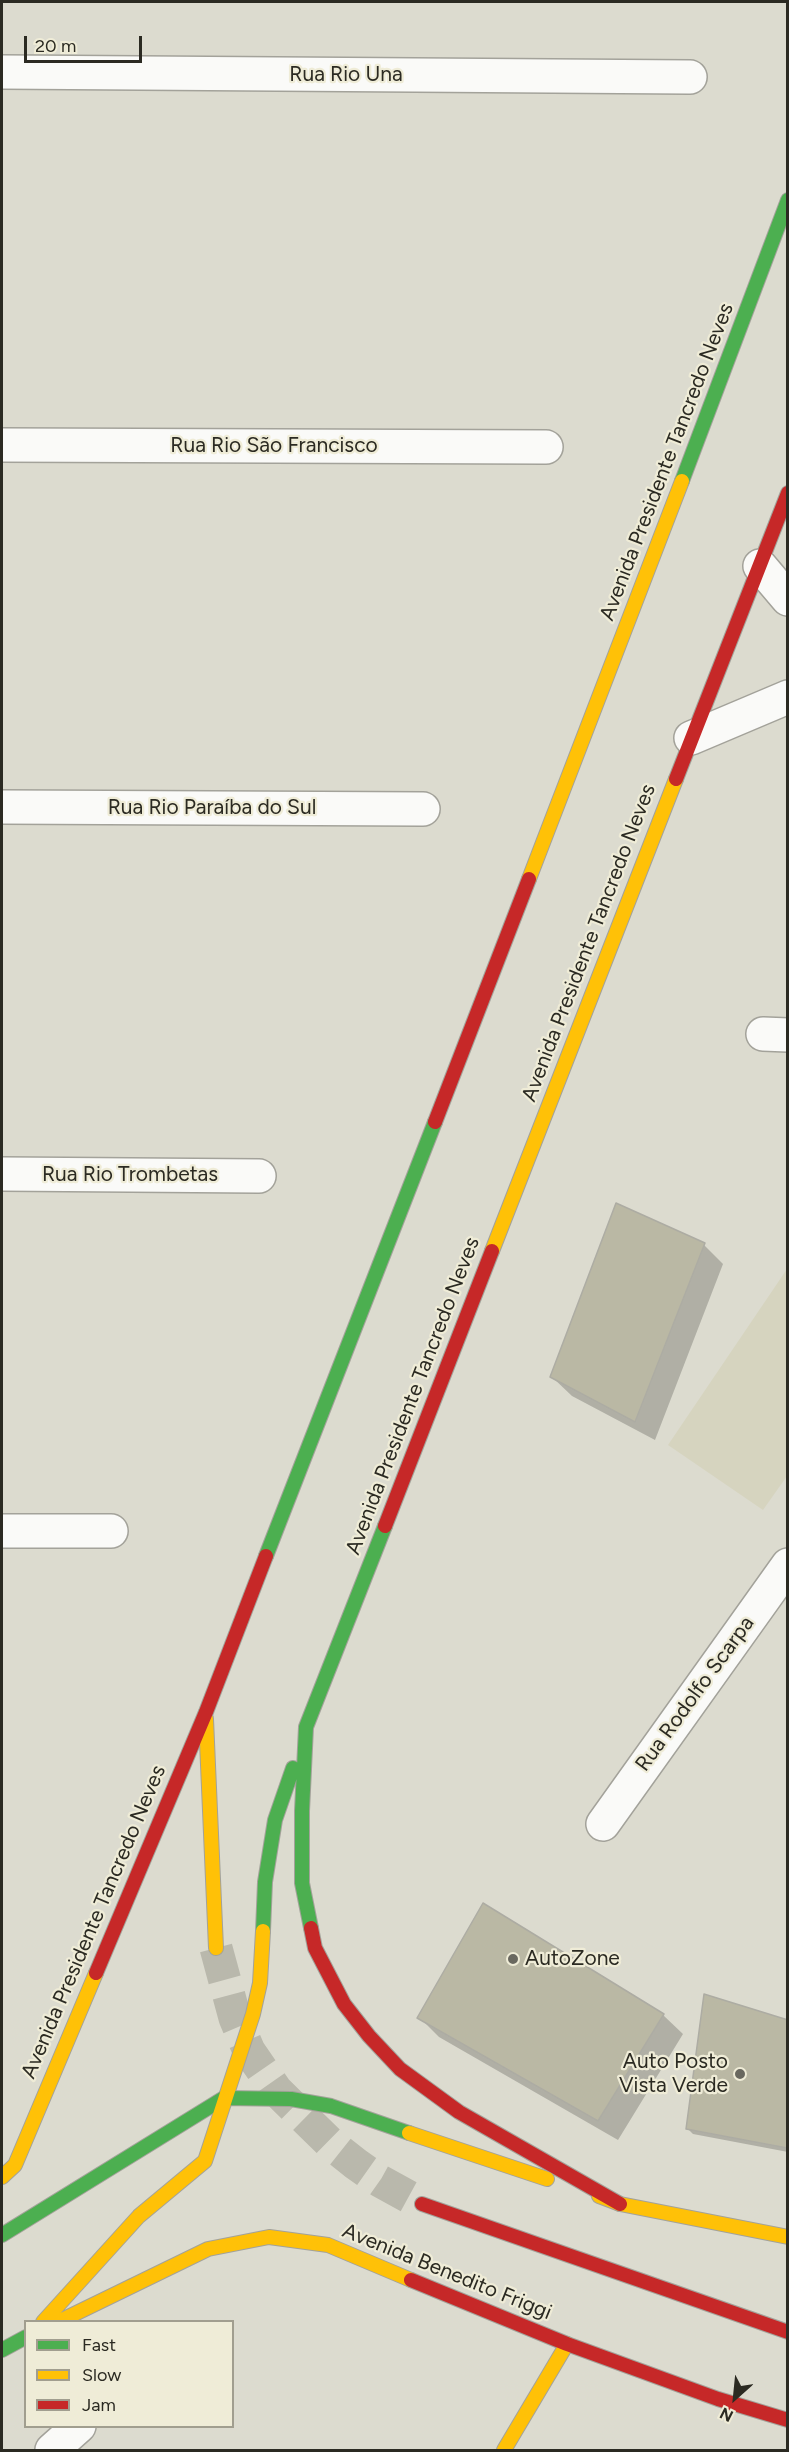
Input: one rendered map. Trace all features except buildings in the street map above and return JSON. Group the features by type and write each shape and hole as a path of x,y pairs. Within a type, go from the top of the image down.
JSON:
{"main road":[{"name":"Avenida Presidente Tancredo Neves","path":"2,2177 15,2165 206,1712 643,586 788,200"},
{"name":"Avenida Presidente Tancredo Neves","path":"620,2204 459,2112 400,2069 369,2036 344,2004 315,1948 302,1882 302,1811 306,1727 788,493"},
{"name":"Avenida Presidente Tancredo Neves","path":"206,1712 216,1948"},
{"path":"45,2320 139,2216 205,2161 250,2022 260,1983 265,1882 275,1820 306,1727"},
{"path":"2,2235 224,2098 291,2099 331,2106 620,2204 788,2237"},
{"path":"422,2204 788,2332"},
{"name":"Avenida Benedito Friggi","path":"62,2320 208,2249 269,2237 328,2245 567,2344 718,2399 788,2420"},
{"path":"2,2350 24,2338"},
{"path":"504,2451 567,2344"}],"street":[{"name":"Rua Rio Una","path":"2,72 690,77"},
{"name":"Rua Rio São Francisco","path":"2,445 546,447"},
{"path":"760,566 788,599"},
{"path":"691,738 788,697"},
{"name":"Rua Rio Paraíba do Sul","path":"2,807 423,809"},
{"name":"Rua Rio Trombetas","path":"2,1174 259,1176"},
{"path":"2,1531 111,1531"},
{"name":"Rua Rodolfo Scarpa","path":"603,1824 788,1565"},
{"path":"52,2451 79,2428"}],"shaded area":[{"path":"787,1269 787,1476 763,1510 668,1445"}],"tunnel":[{"path":"216,1948 235,2018 249,2051 276,2090 332,2145 356,2164 380,2181 422,2204"}],"traffic: fast":[{"path":"682,481 788,200"},
{"path":"266,1556 435,1122"},
{"path":"311,1928 302,1883 302,1811 306,1727 385,1526"},
{"path":"263,1931 265,1882 275,1820 293,1768"},
{"path":"2,2235 224,2098 291,2099 331,2106 409,2133"},
{"path":"2,2350 24,2338"}],"traffic: slow":[{"path":"529,879 682,481"},
{"path":"492,1251 676,779"},
{"path":"206,1719 216,1948"},
{"path":"45,2320 139,2216 205,2161 253,2014 260,1983 263,1931"},
{"path":"2,2177 15,2165 96,1973"},
{"path":"409,2133 547,2179"},
{"path":"599,2196 620,2204 788,2237"},
{"path":"62,2320 208,2249 269,2237 328,2245 411,2280"},
{"path":"504,2450 567,2344"}],"traffic: jam":[{"path":"676,779 788,493"},
{"path":"435,1122 529,879"},
{"path":"385,1526 492,1251"},
{"path":"96,1973 206,1712 266,1556"},
{"path":"311,1928 315,1948 344,2004 369,2036 400,2069 459,2112 620,2204"},
{"path":"422,2204 788,2332"},
{"path":"411,2280 567,2344 718,2399 788,2420"}],"place":[{"name":"AutoZone","path":"513,1959"},
{"name":"Auto Posto Vista Verde","path":"740,2074"}]}
